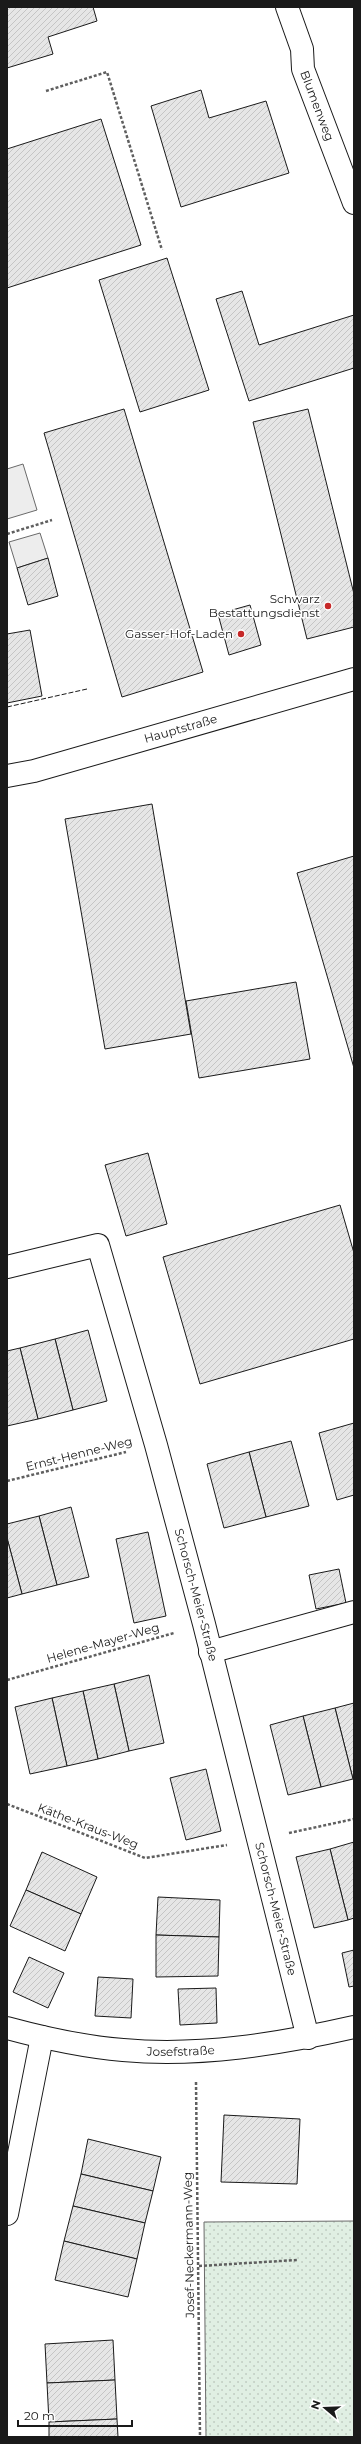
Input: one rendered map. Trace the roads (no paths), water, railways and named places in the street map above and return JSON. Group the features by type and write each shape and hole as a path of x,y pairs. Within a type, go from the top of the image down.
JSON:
{"street":[{"name":"Blumenweg","path":"287,7 302,49 303,69 354,203"},
{"name":"Hauptstraße","path":"7,776 34,771 354,679"},
{"name":"Schorsch-Meier-Straße","path":"7,1267 98,1245 156,1445 204,1624 257,1840 308,2038"},
{"path":"210,1652 354,1612"},
{"name":"Josefstraße","path":"7,2028 42,2037 122,2050 195,2052 308,2038 354,2027"},
{"path":"7,2214 42,2037"}],"place":[{"name":"Schwarz Bestattungsdienst","path":"328,606"},
{"name":"Gasser-Hof-Laden","path":"241,634"}]}
